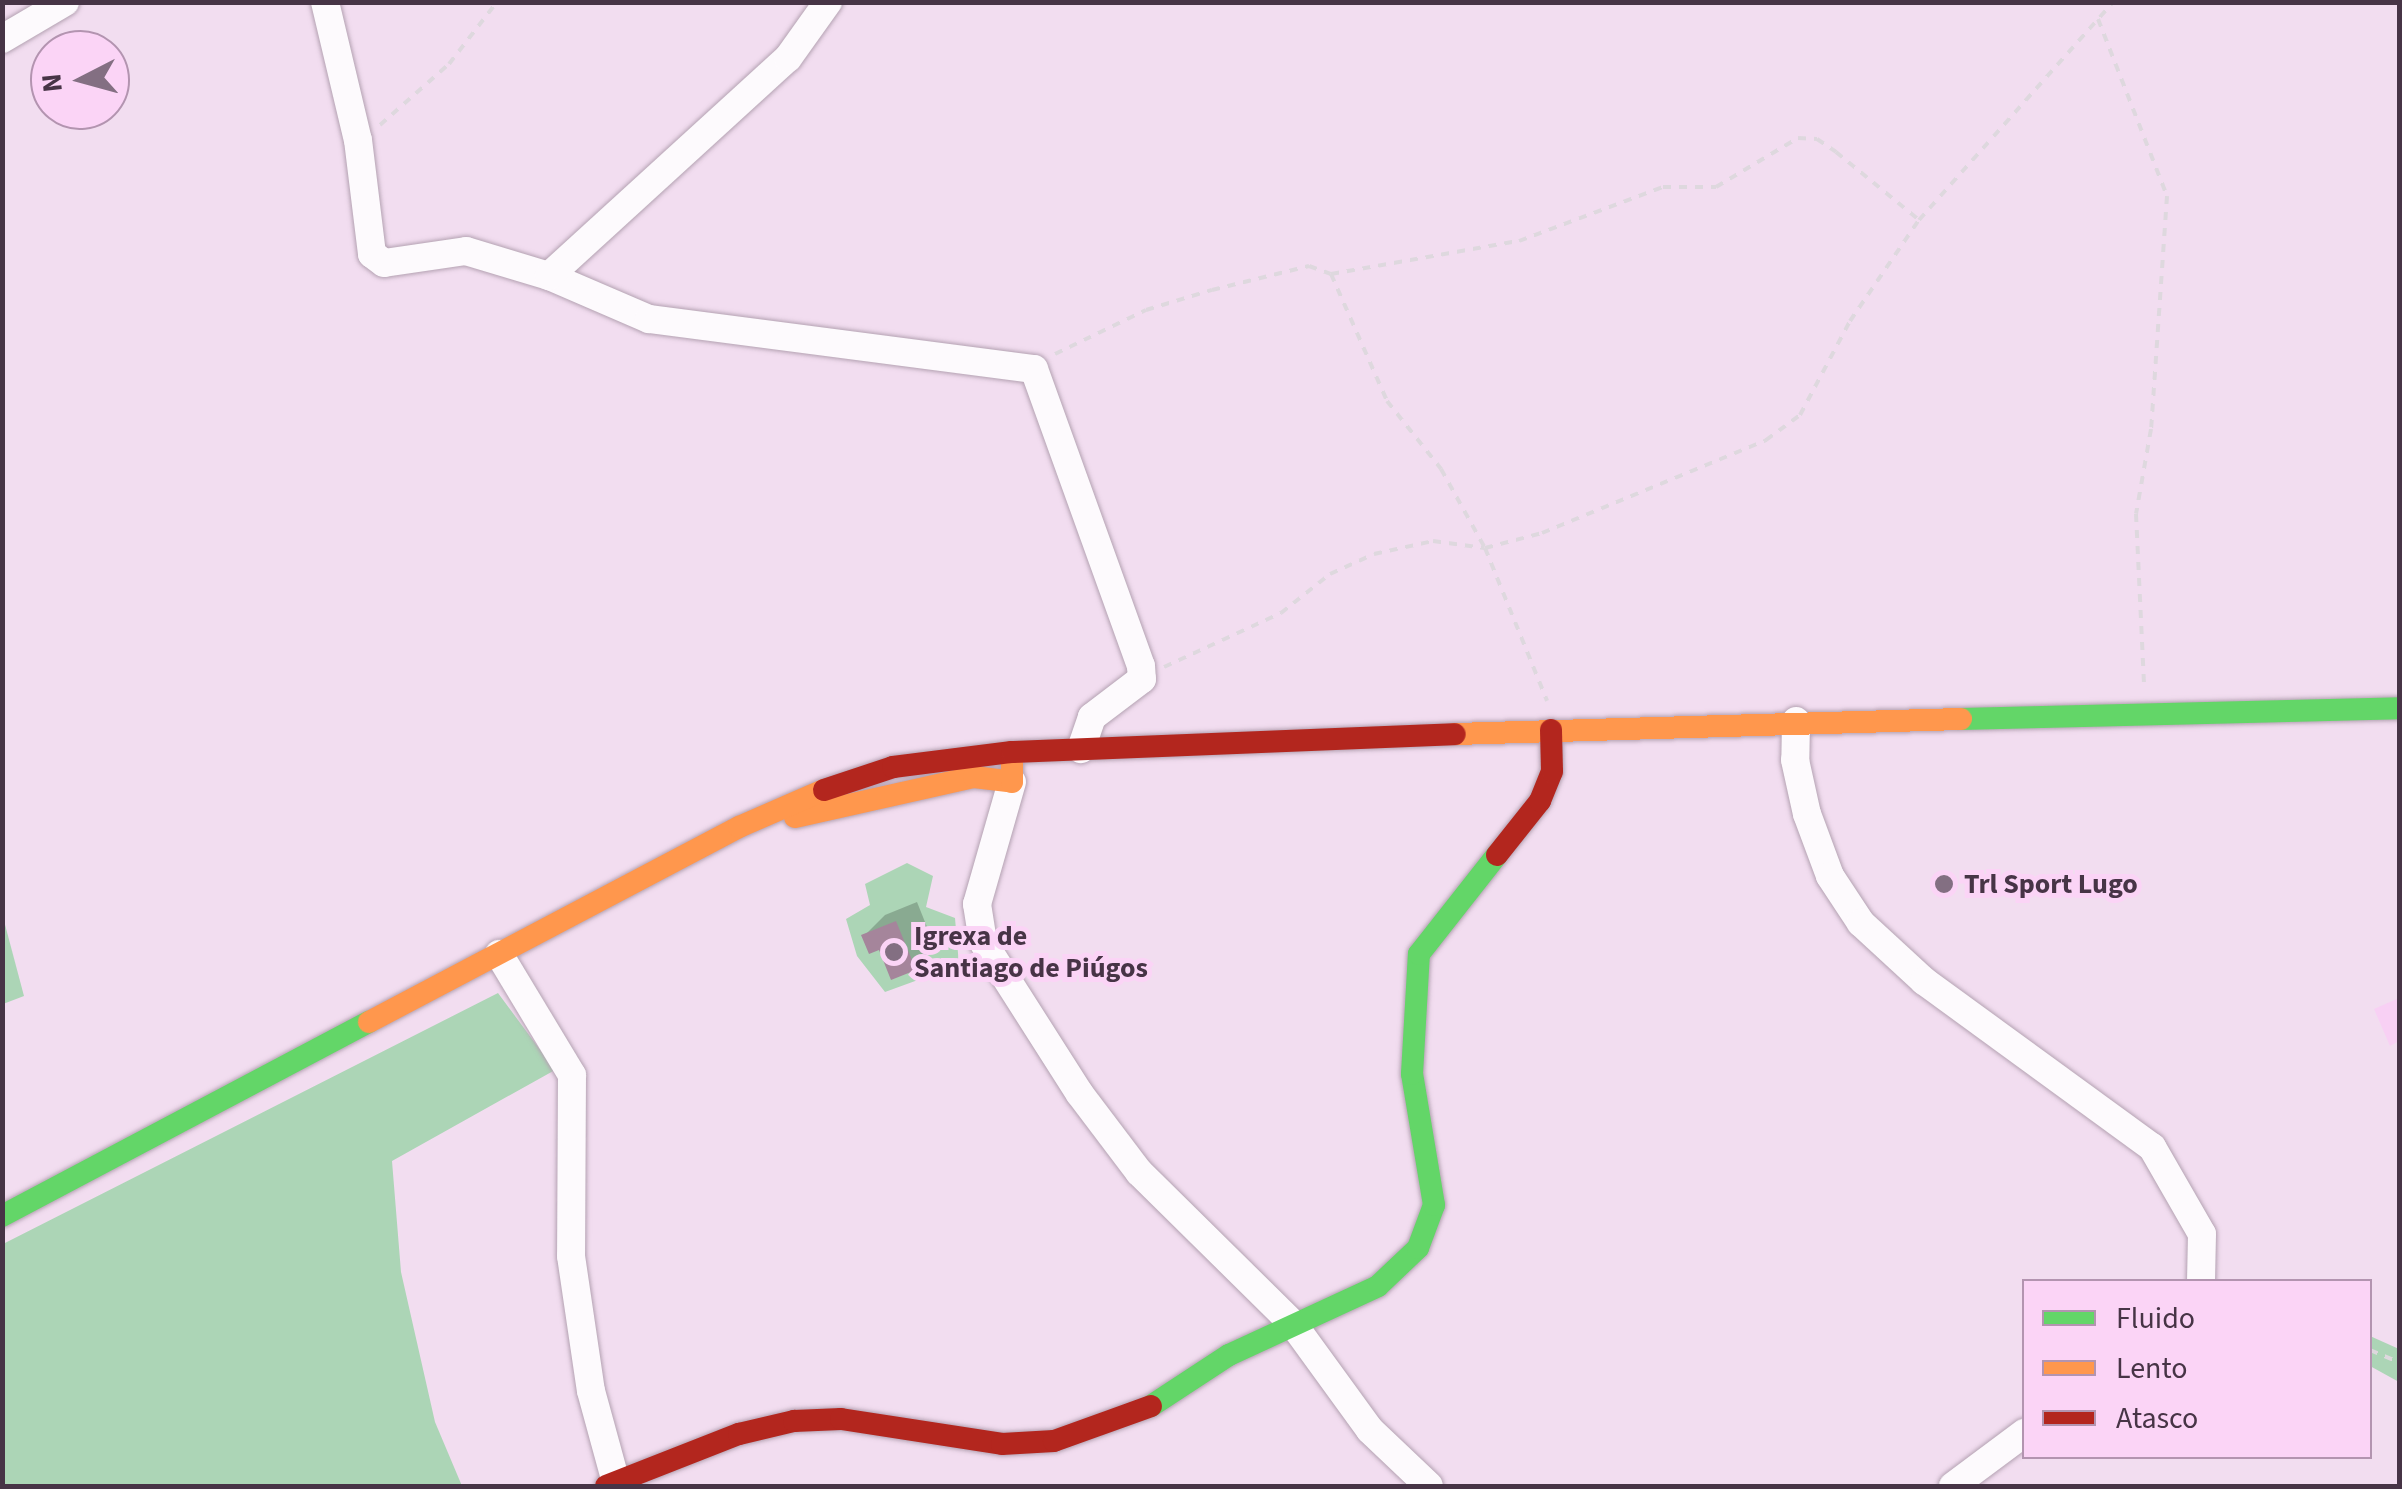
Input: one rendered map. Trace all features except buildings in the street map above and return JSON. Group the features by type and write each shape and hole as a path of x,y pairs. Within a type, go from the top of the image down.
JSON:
{"main road":[{"path":"2,1216 739,827 852,777 1012,752 1796,721 2400,708"},
{"path":"613,1485 740,1434 794,1421 841,1419 1002,1444 1054,1441 1164,1401 1229,1354 1378,1286 1418,1248 1434,1205 1412,1074 1419,954 1540,801 1552,771 1551,730"},
{"path":"739,827 974,778 1012,782 1012,752"}],"street":[{"path":"2,39 64,2"},
{"path":"325,2 357,137 372,254 384,263 466,251 549,276 648,319 1034,369 1142,679 1092,717 1081,749"},
{"path":"549,276 788,58 828,2"},
{"path":"1796,721 1795,760 1807,814 1830,876 1860,923 1924,980 2152,1147 2202,1234 2201,1279"},
{"path":"1012,782 977,904 984,942 1080,1094 1139,1172 1293,1324 1370,1430 1429,1486"},
{"path":"499,954 572,1075 572,1256 591,1391 613,1485"},
{"path":"1954,1486 2022,1435"}],"path":[{"path":"357,137 449,64 496,2"},
{"path":"1142,679 1281,613 1330,574 1374,554 1433,542 1485,548 1542,533 1766,440 1800,415 1850,321 1919,220 2113,2"},
{"path":"2098,20 2167,196 2152,429 2136,514 2145,713"},
{"path":"1034,369 1082,336 1146,310 1285,270 1309,266 1331,274 1519,241 1663,188 1716,188 1798,138 1817,139 1919,220"},
{"path":"1331,274 1387,401 1441,468 1485,548 1548,706 1551,730"},
{"path":"2372,1351 2400,1362"}],"shaded area":[{"path":"2399,998 2399,1041 2390,1046 2374,1009"}],"green space":[{"path":"907,863 933,876 926,907 955,918 959,965 885,992 857,956 846,919 870,905 865,884"},
{"path":"2,917 24,996 3,1004"},
{"path":"498,993 555,1070 392,1161 401,1272 435,1422 462,1486 3,1486 3,1244"},
{"path":"2372,1337 2399,1349 2399,1382 2372,1367"}],"traffic: fast":[{"path":"1961,719 2400,708"},
{"path":"1151,1406 1229,1355 1378,1286 1418,1248 1434,1205 1412,1074 1419,954 1497,855"},
{"path":"2,1216 369,1022"}],"traffic: slow":[{"path":"1455,734 1961,719"},
{"path":"795,817 974,777 1012,782 1012,752"},
{"path":"369,1022 739,827 824,790"}],"traffic: jam":[{"path":"1497,855 1540,801 1552,771 1551,730"},
{"path":"824,790 893,767 1012,752 1455,734"},
{"path":"606,1486 739,1434 794,1421 841,1419 1002,1444 1054,1441 1151,1406"}],"place":[{"name":"Trl Sport Lugo","path":"1944,884"},
{"name":"Igrexa de Santiago de Piúgos","path":"894,952"}]}
